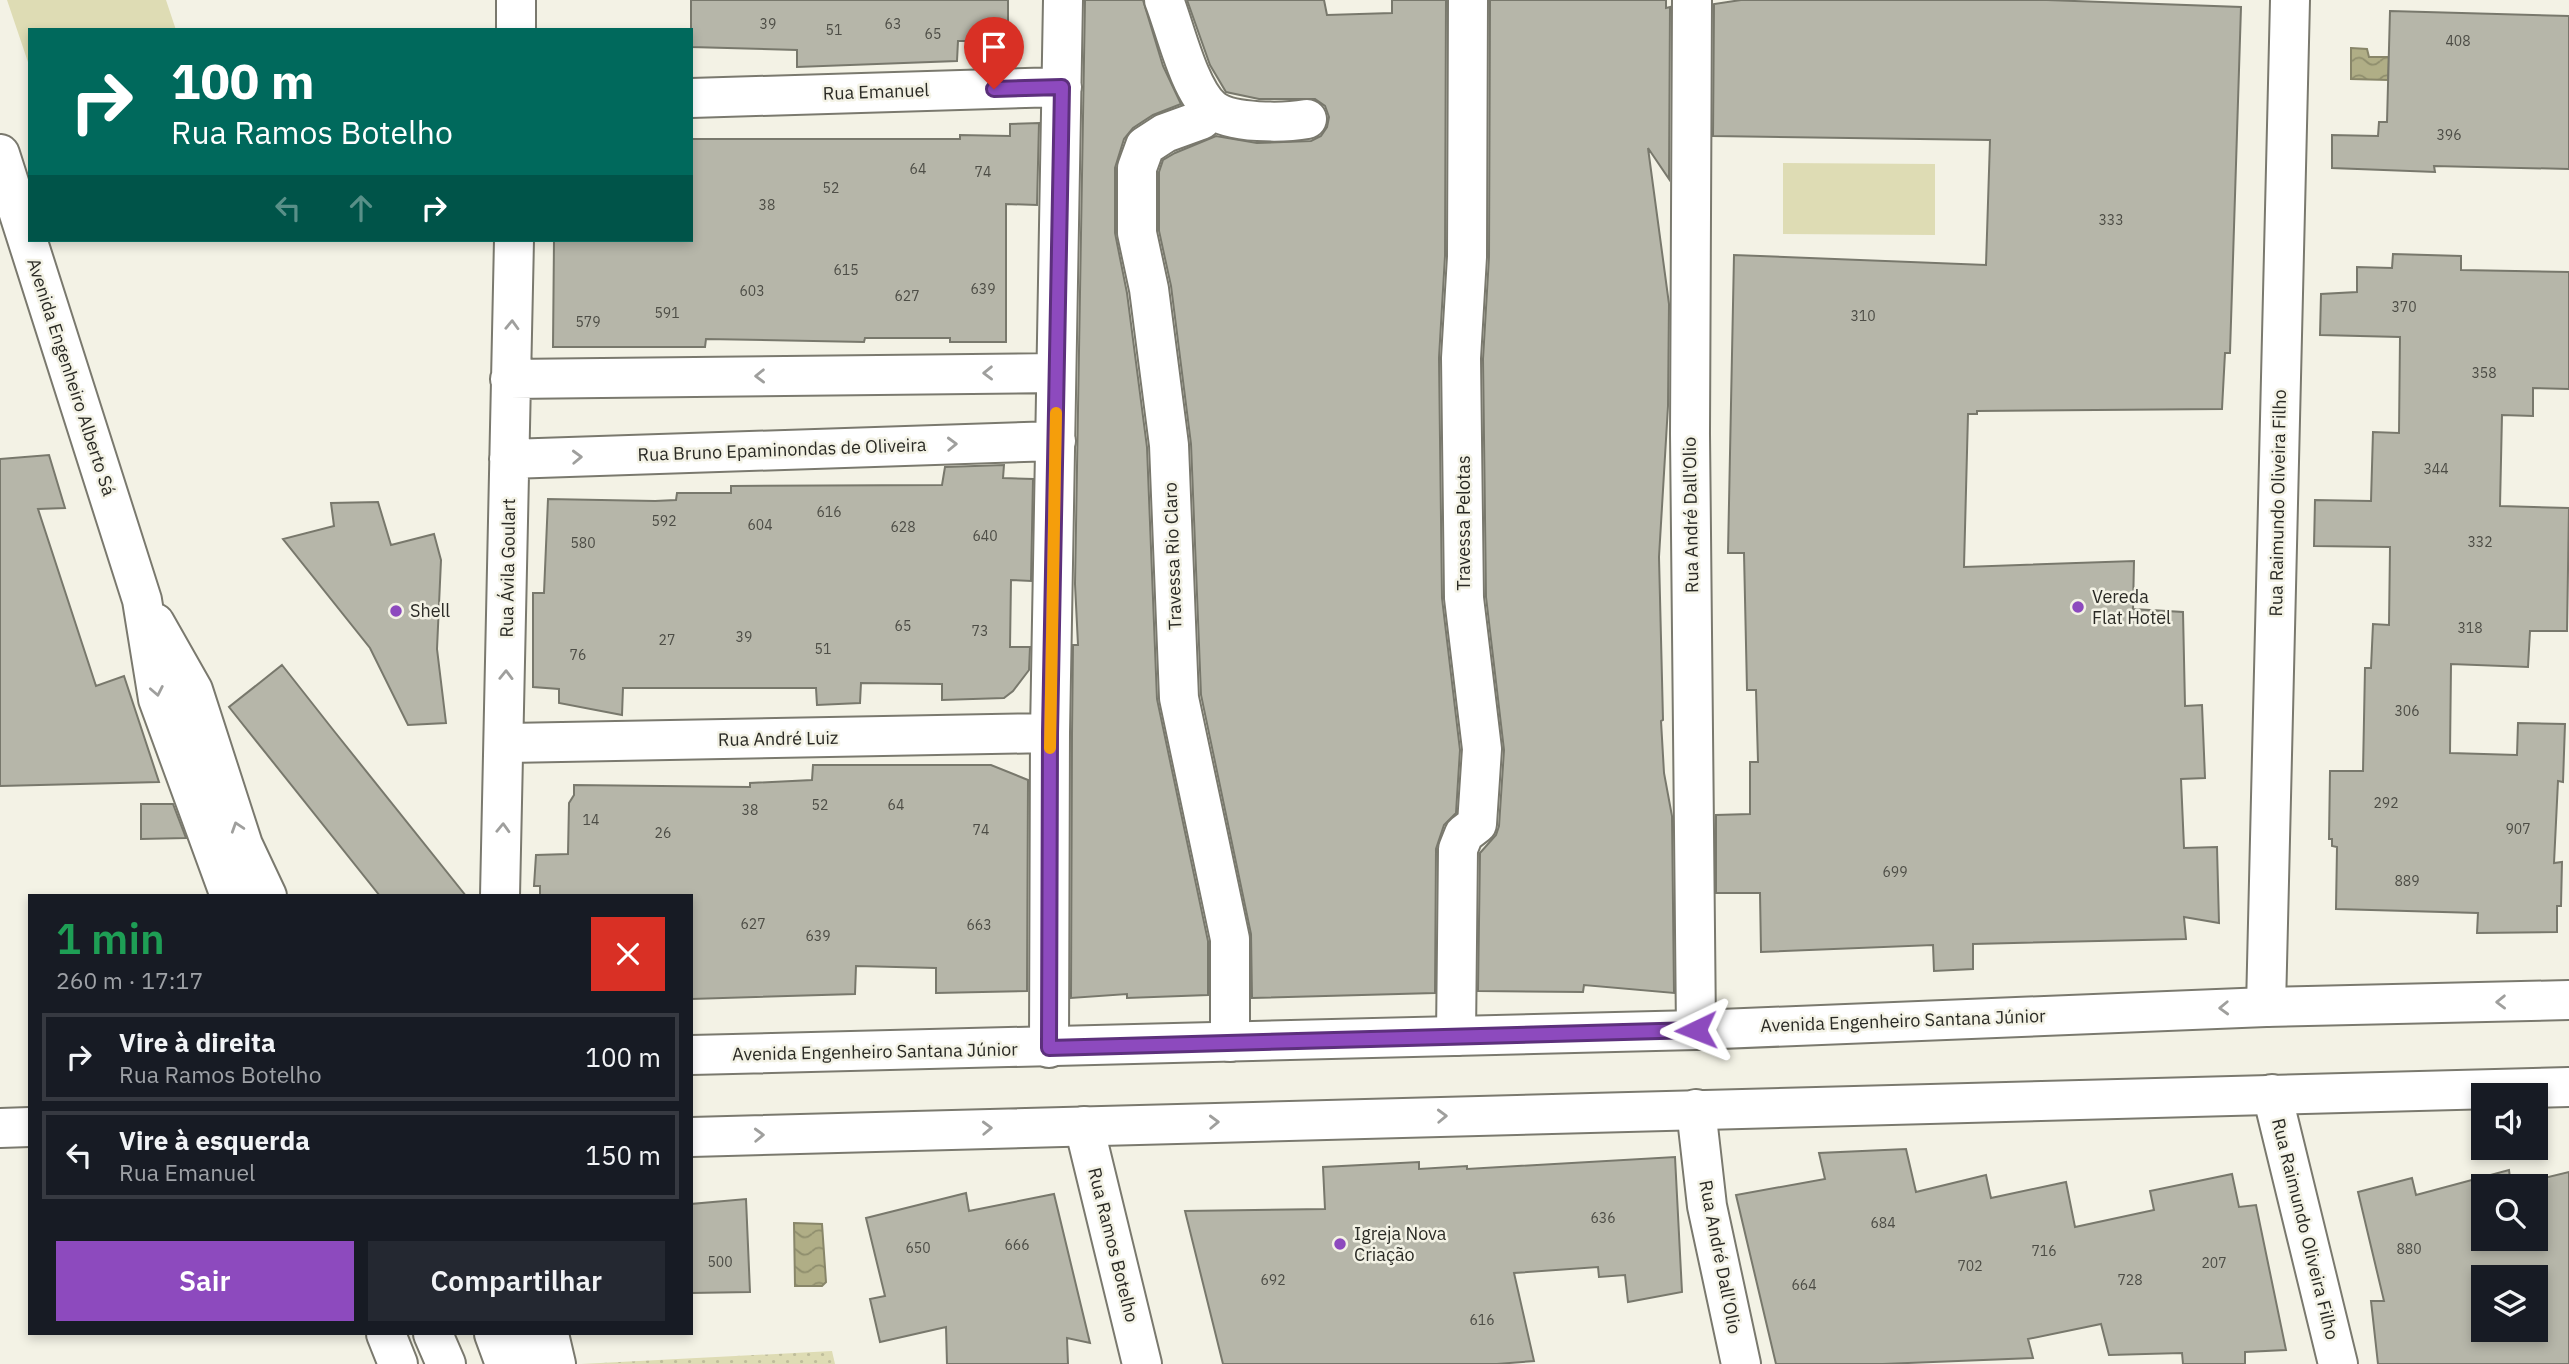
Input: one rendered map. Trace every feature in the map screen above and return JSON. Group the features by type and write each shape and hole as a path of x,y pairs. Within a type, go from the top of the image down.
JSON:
{"street":[{"path":"516,0 516,28"},
{"path":"1049,1048 1050,733 1063,0"},
{"path":"1164,0 1196,89 1212,110 1239,118 1283,123 1307,119"},
{"name":"Travessa Pelotas","path":"1456,1036 1458,849 1464,834 1477,824 1482,749 1464,598 1461,358 1467,257 1468,0"},
{"name":"Rua André Dall'Olio","path":"1692,0 1690,434 1696,1030"},
{"name":"Rua Raimundo Oliveira Filho","path":"2266,1007 2290,0"},
{"name":"Rua Emanuel","path":"693,98 1062,87"},
{"name":"Travessa Rio Claro","path":"1212,110 1201,120 1165,133 1145,146 1138,168 1137,233 1149,289 1169,446 1180,698 1230,939 1230,1042"},
{"name":"Avenida Engenheiro Alberto Sá","path":"0,154 28,242"},
{"name":"Avenida Engenheiro Alberto Sá","path":"28,242 142,600 193,690 257,894"},
{"name":"Rua Ávila Goulart","path":"500,894 506,743 514,242"},
{"path":"510,379 1056,373"},
{"name":"Rua Bruno Epaminondas de Oliveira","path":"509,459 1055,441"},
{"name":"Rua André Luiz","path":"506,743 1050,733"},
{"name":"Avenida Engenheiro Santana Júnior","path":"693,1055 1696,1030 2266,1007 2569,1000"},
{"path":"693,1137 2569,1087"},
{"name":"Rua Raimundo Oliveira Filho","path":"2272,1094 2338,1364"},
{"name":"Rua André Dall'Olio","path":"1696,1109 1707,1206 1741,1364"},
{"name":"Rua Ramos Botelho","path":"1084,1126 1142,1364"},
{"path":"0,1128 28,1127"},
{"path":"386,1335 398,1364"},
{"path":"433,1335 446,1364"},
{"path":"494,1335 505,1364"},
{"path":"524,1335 532,1364"},
{"path":"549,1335 556,1364"}],"shaded area":[{"path":"7,0 166,0 175,28 28,28 28,62"},
{"path":"1783,163 1935,164 1935,235 1783,234"},
{"path":"832,1351 835,1364 581,1364"}],"water":[{"path":"2351,48 2367,49 2369,57 2389,57 2388,80 2351,79"},
{"path":"794,1223 822,1224 826,1282 822,1286 795,1286"}],"building":[{"path":"691,0 1008,0 1008,41 958,41 957,61 797,67 797,50 693,47"},
{"path":"1085,0 1143,0 1163,66 1181,104 1153,115 1133,128 1124,139 1115,168 1115,233 1127,293 1147,447 1157,699 1208,941 1208,995 1127,998 1127,994 1071,998 1073,645 1078,645 1075,584"},
{"path":"1187,0 1324,0 1327,15 1392,13 1392,0 1446,0 1445,256 1439,358 1442,598 1460,750 1456,813 1444,825 1436,849 1435,993 1252,998 1251,934 1201,695 1191,444 1171,286 1159,231 1159,172 1163,160 1216,136 1257,143 1311,141 1321,136 1329,117 1325,106 1315,99 1259,99 1226,92 1210,65"},
{"path":"1490,0 1666,0 1666,8 1670,7 1669,179 1648,148 1669,304 1668,406 1659,557 1661,721 1664,773 1672,816 1674,993 1584,985 1583,992 1478,991 1480,853 1496,835 1499,826 1504,750 1486,597 1483,359 1489,257"},
{"path":"1741,0 2047,0 2241,7 2230,353 2225,353 2222,409 1977,411 1977,414 1968,414 1964,567 2134,561 2133,609 2183,612 2185,706 2202,705 2205,778 2181,779 2184,848 2217,847 2219,923 2184,917 2186,939 1973,944 1973,969 1934,971 1933,945 1761,952 1760,893 1716,893 1716,815 1750,814 1750,762 1758,762 1756,690 1747,690 1744,553 1728,553 1734,255 1986,265 1990,140 1713,136 1714,4"},
{"path":"2390,11 2569,16 2569,169 2434,166 2435,172 2332,168 2332,135 2378,136 2379,122 2387,122"},
{"path":"1039,123 1037,205 1006,204 1006,342 950,342 950,338 865,338 864,342 706,339 705,347 553,347 554,242 693,242 693,139 960,139 960,135 1010,136 1010,124"},
{"path":"2393,254 2461,256 2461,270 2569,272 2569,389 2533,388 2533,416 2502,415 2500,506 2569,508 2567,631 2530,631 2528,667 2451,664 2450,753 2517,755 2518,723 2565,724 2563,782 2558,781 2554,863 2562,862 2561,906 2557,906 2557,932 2477,933 2478,913 2336,909 2337,847 2332,846 2332,839 2329,839 2330,771 2363,771 2365,668 2371,668 2373,624 2389,625 2390,547 2314,546 2315,500 2371,501 2373,432 2399,433 2400,337 2320,335 2321,294 2357,292 2357,267 2392,268"},
{"path":"49,455 65,508 38,509 96,686 124,676 159,782 0,786 0,459"},
{"path":"1004,465 1003,478 1033,479 1031,581 1011,580 1010,647 1030,647 1029,670 1004,698 942,700 942,684 861,683 860,703 817,705 816,688 623,688 622,715 559,703 559,689 533,687 533,593 544,593 548,499 676,500 677,493 731,493 731,486 942,485 945,467"},
{"path":"378,502 391,545 434,534 441,560 437,649 446,723 408,725 370,648 283,539 334,526 331,503"},
{"path":"282,665 464,894 378,894 229,707"},
{"path":"813,765 991,765 1028,780 1027,991 936,993 936,968 856,966 855,994 693,999 693,894 540,894 540,886 534,886 536,855 568,854 569,803 574,795 574,785 750,787 750,783 812,780"},
{"path":"141,804 173,804 186,838 141,839"},
{"path":"1906,1149 1916,1192 1986,1175 1991,1198 2066,1182 2075,1227 2154,1210 2150,1191 2232,1174 2239,1207 2256,1205 2286,1350 2245,1352 2245,1364 2183,1364 2182,1353 2109,1355 2101,1324 2028,1339 2033,1358 1883,1364 1776,1364 1736,1195 1825,1179 1819,1153"},
{"path":"1675,1157 1682,1292 1628,1302 1625,1275 1599,1277 1598,1267 1514,1273 1534,1361 1497,1364 1223,1364 1185,1211 1325,1209 1323,1167 1419,1162 1419,1169 1467,1166 1467,1169"},
{"path":"2509,1170 2510,1174 2494,1174"},
{"path":"2569,1172 2569,1364 2378,1364 2371,1301 2384,1301 2358,1192 2412,1178 2416,1195 2471,1180 2471,1251 2548,1251 2548,1177"},
{"path":"966,1193 969,1211 1054,1194 1090,1343 1067,1338 1068,1364 947,1364 946,1327 880,1342 870,1299 885,1296 866,1218"},
{"path":"746,1199 750,1292 693,1293 693,1204"}],"slow traffic":[{"path":"1050,748 1056,413"}],"place":[{"name":"Vereda Flat Hotel","path":"2078,607"},
{"name":"Shell","path":"396,611"},
{"name":"Igreja Nova Criação","path":"1340,1244"}],"route":[{"path":"994,89 1062,87 1050,733 1049,1048 1696,1030"}]}
